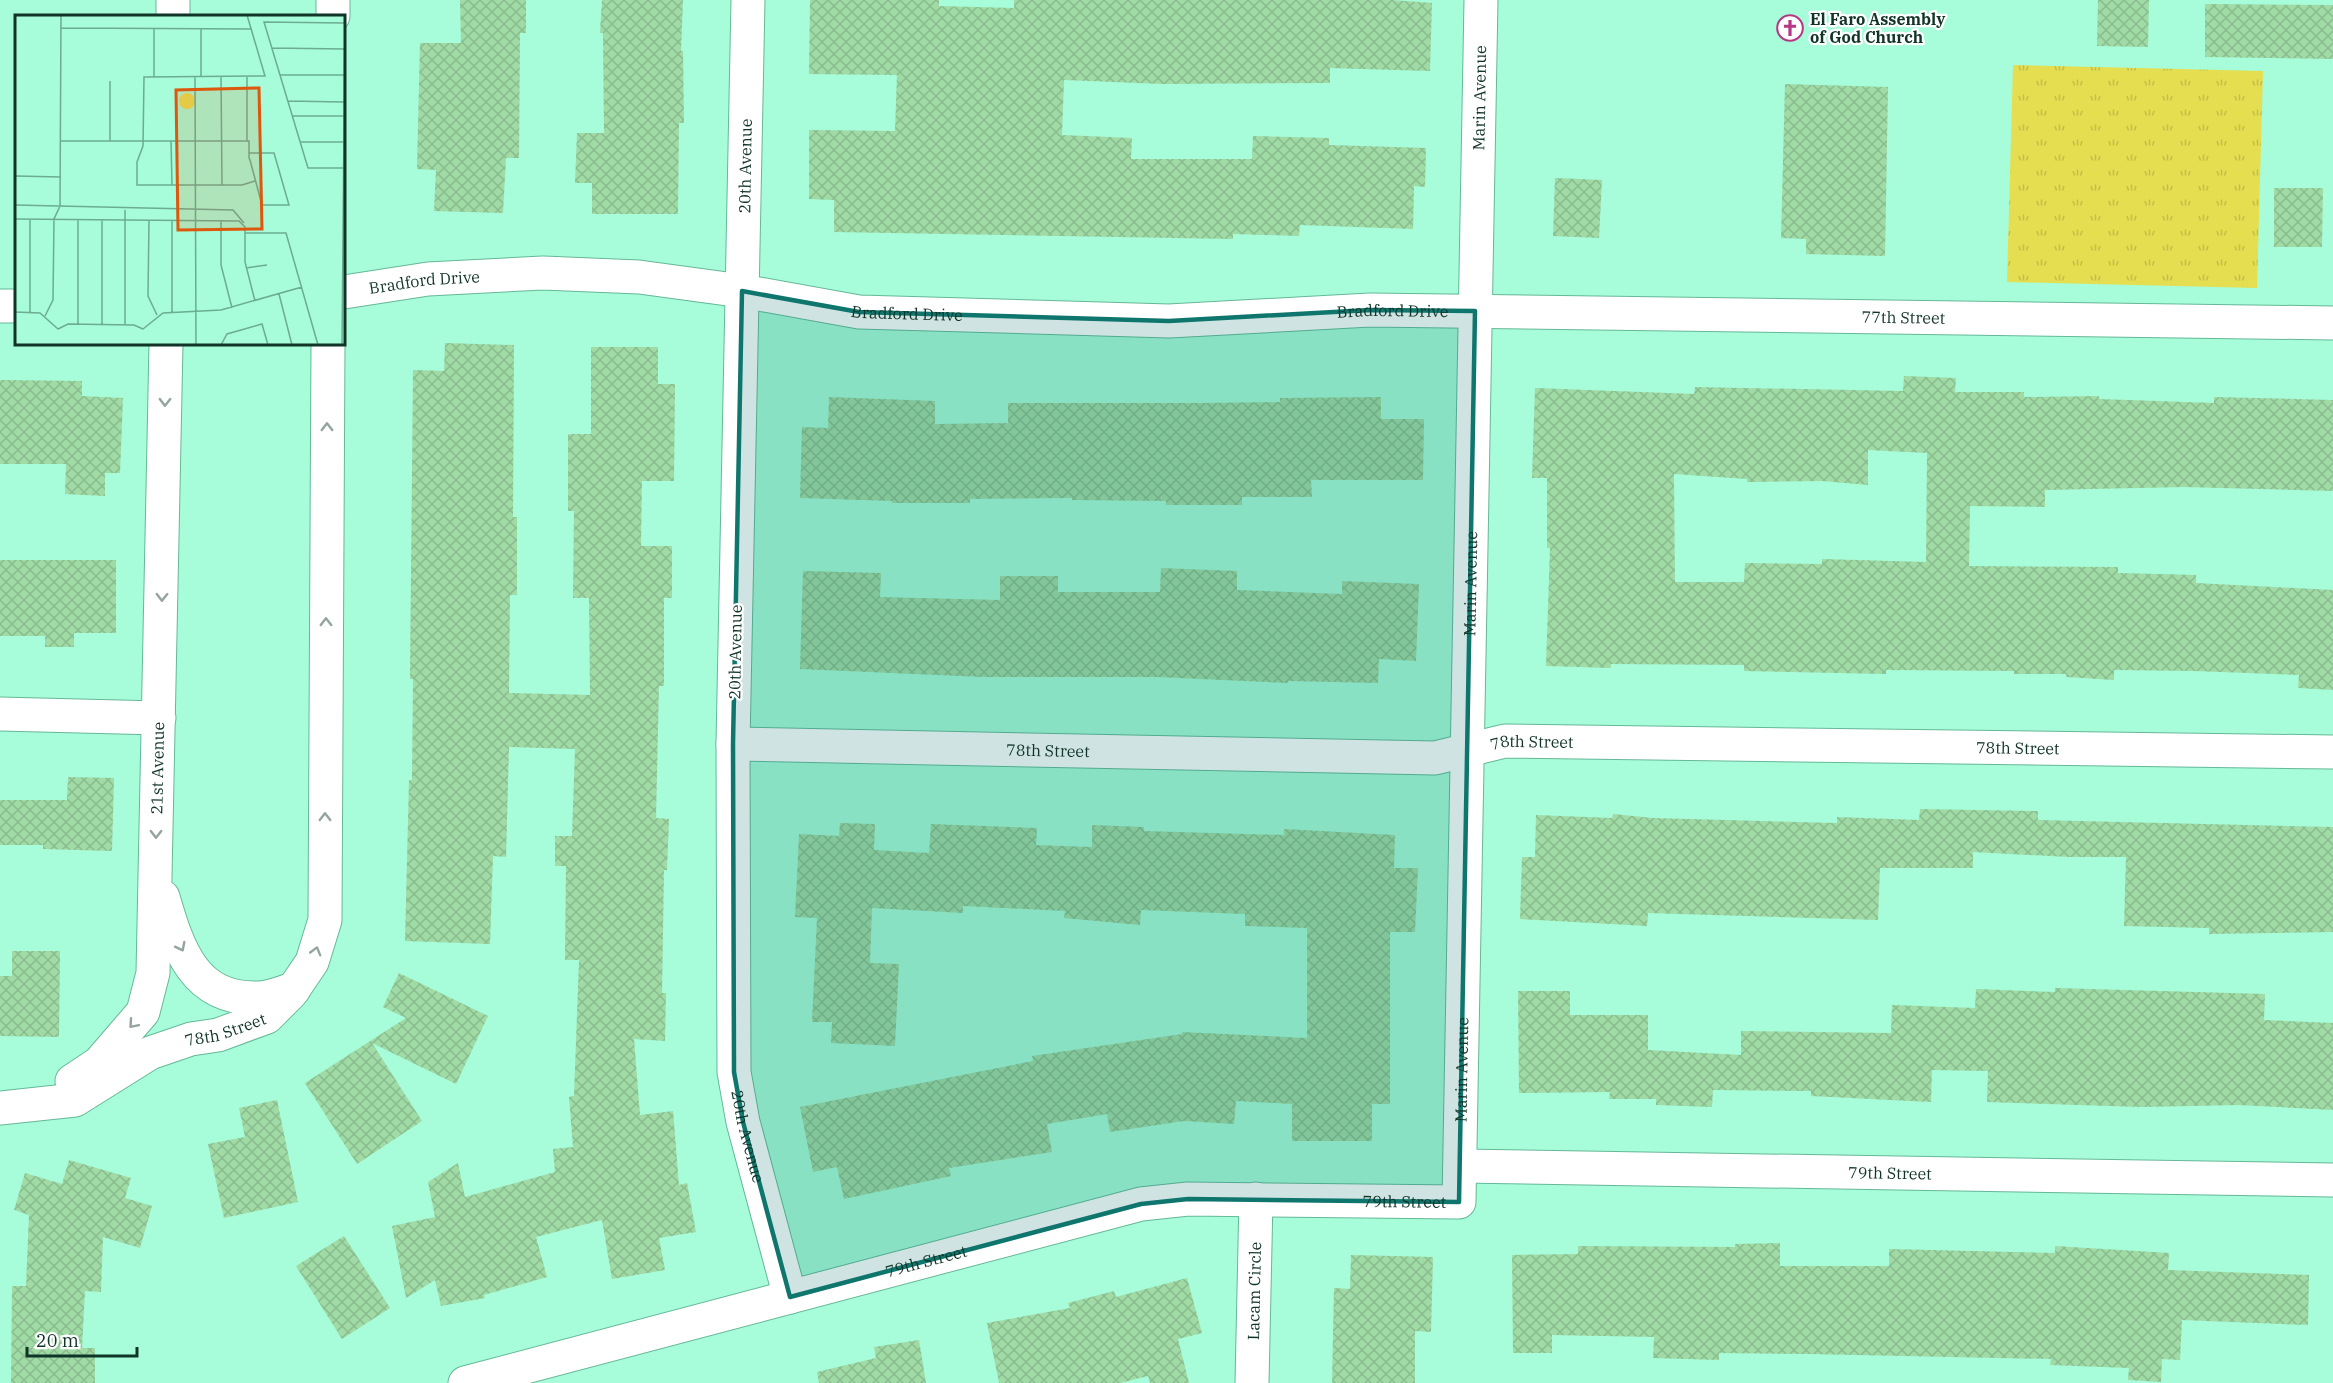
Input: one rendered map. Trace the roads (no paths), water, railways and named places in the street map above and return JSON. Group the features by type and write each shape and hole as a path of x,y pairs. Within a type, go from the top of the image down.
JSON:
{"street":[{"name":"20th Avenue","path":"748,0 733,744 734,1072 743,1122 790,1297"},
{"name":"Marin Avenue","path":"1460,1166 1481,0"},
{"name":"Bradford Drive","path":"345,292 428,279 543,273 639,277 742,291 859,312 1169,321 1370,310 1475,311"},
{"name":"77th Street","path":"1475,311 2333,323"},
{"name":"21st Avenue","path":"0,1108 38,1104 99,1063 143,1012 153,973 166,345"},
{"name":"78th Street","path":"38,1104 75,1100 150,1053 191,1039 218,1035 267,1017 294,989 312,962 325,920 328,345"},
{"path":"0,714 159,718"},
{"name":"78th Street","path":"733,744 1435,758 1505,741 2333,752"},
{"path":"155,872 173,932 203,983 227,996 260,998 294,989"},
{"name":"79th Street","path":"465,1383 1141,1204 1188,1199 1459,1203 1460,1166 2333,1180"},
{"name":"Lacam Circle","path":"1252,1383 1256,1199"}],"place":[{"name":"El Faro Assembly of God Church","path":"1790,28"}]}
